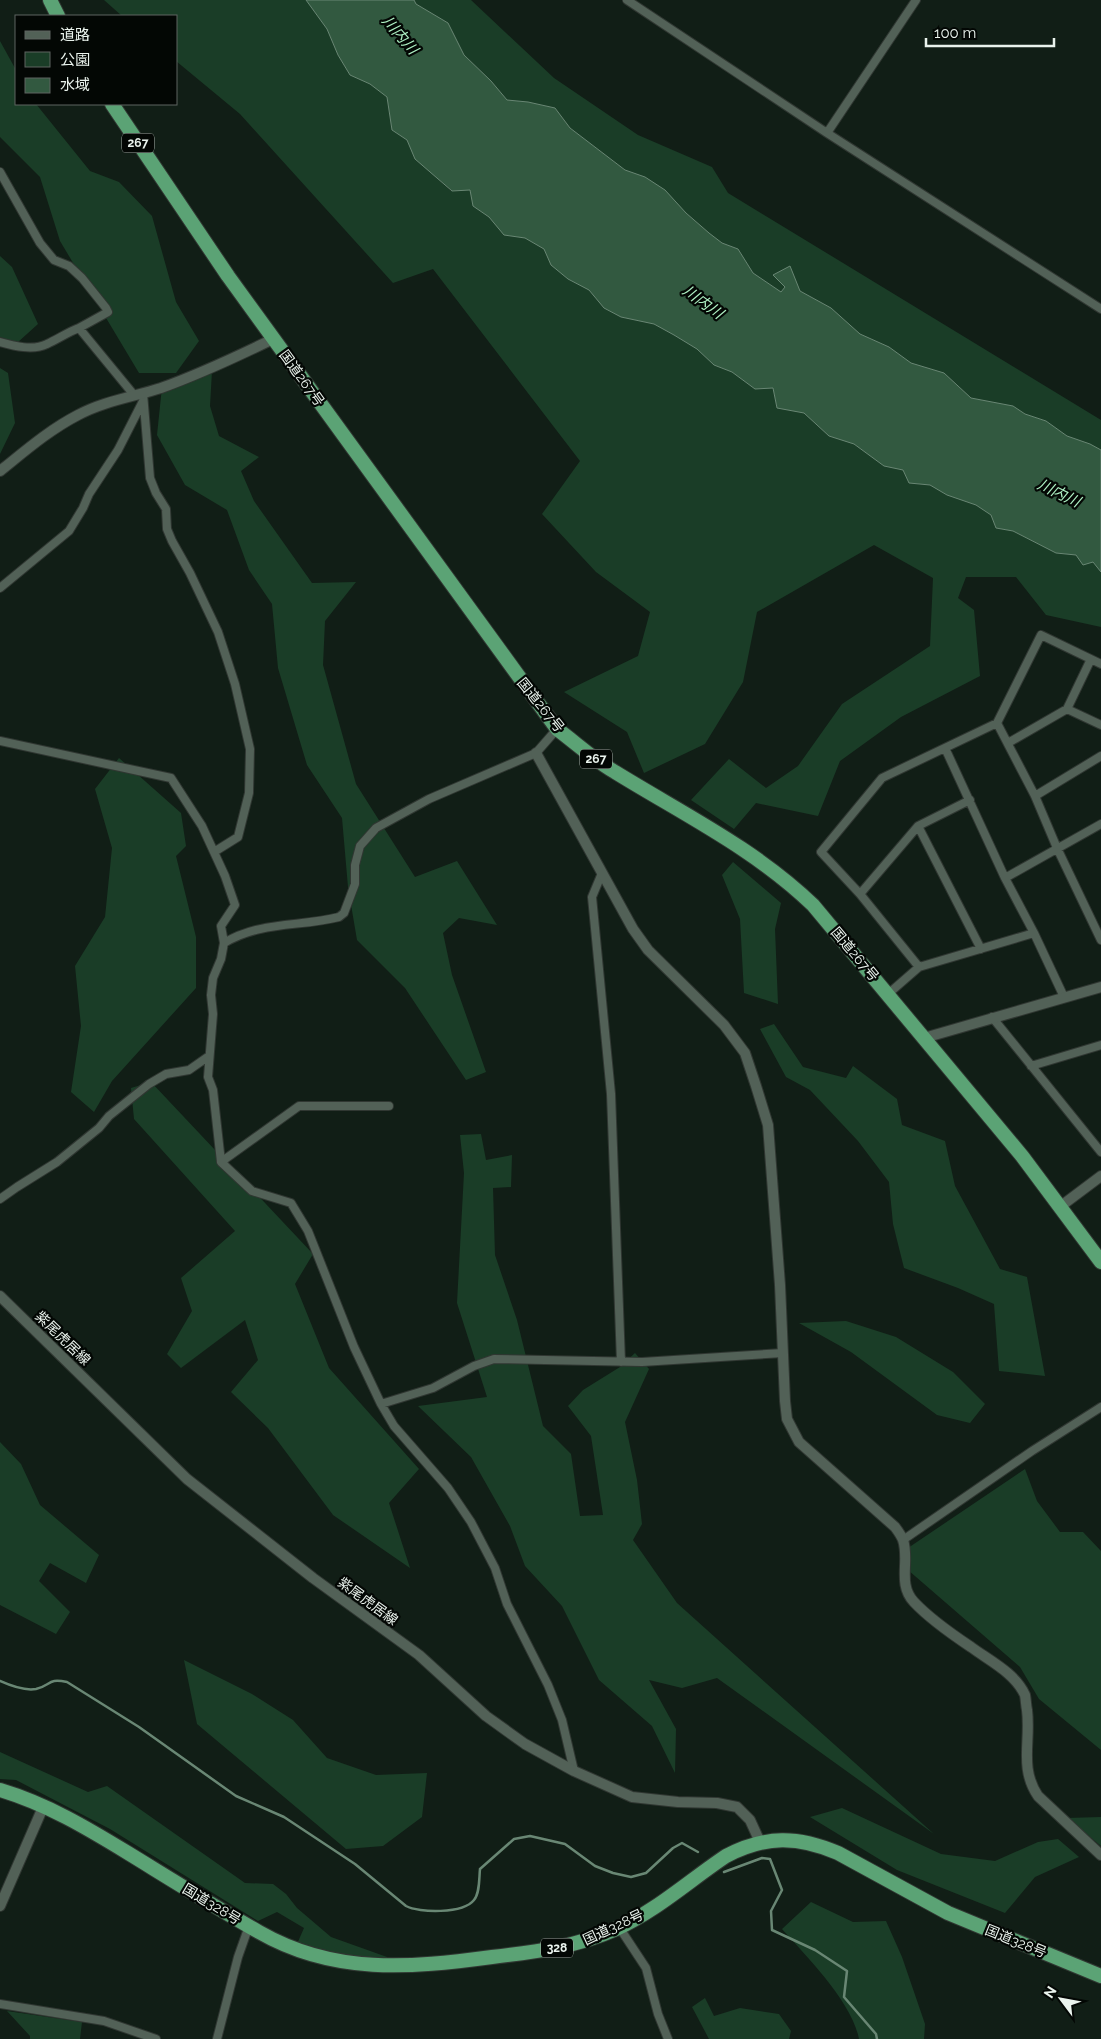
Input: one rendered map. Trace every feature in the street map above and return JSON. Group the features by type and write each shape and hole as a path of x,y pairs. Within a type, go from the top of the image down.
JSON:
{"highway":[{"path":"50,0 58,15"},
{"name":"国道267号","path":"113,105 228,276 557,728 613,771 726,837 778,873 814,905 1061,1206 1101,1262"},
{"name":"国道328号","path":"0,1790 44,1805 91,1830 249,1926 284,1944 325,1958 347,1963 391,1966 538,1952 578,1944 619,1927 656,1906 726,1856 742,1848 760,1842 799,1840 822,1846 838,1853 921,1900 948,1913 1101,1976"}],"street":[{"path":"627,0 827,133 1101,309"},
{"path":"827,133 916,0"},
{"path":"0,172 40,243 54,260 69,266 82,278 108,312 104,316 69,331 45,345 29,347 0,342"},
{"path":"79,328 140,396 150,478 156,493 166,509 167,529 218,632 234,684 250,749 248,793 238,837 214,852"},
{"path":"0,471 32,444 77,416 114,400 140,396 198,375 273,339"},
{"path":"0,588 69,531 89,494 123,442 140,396"},
{"path":"919,968 860,894 821,852 882,778 997,723 1041,635 1101,664"},
{"path":"1008,743 1067,709 1091,659"},
{"path":"1067,709 1101,725"},
{"path":"997,723 1035,796 1057,848 1101,940"},
{"path":"224,943 240,933 267,926 300,924 339,917 344,913 355,884 355,865 360,846 376,828 429,799 536,753 557,728"},
{"path":"0,742 171,778 202,826 235,905 221,926 224,943 211,995 213,1023 208,1077 213,1090 221,1162 252,1191 291,1203 308,1231 354,1347 381,1404 394,1426 448,1488 472,1522 495,1568 507,1604 548,1685 562,1720 574,1771"},
{"path":"945,748 1005,878 1034,933 1064,997"},
{"path":"536,753 633,930 648,950 724,1025 745,1053 768,1126 780,1285 787,1419 799,1442 895,1527 903,1540 904,1581 908,1596 970,1647 1007,1672 1018,1684 1025,1696 1028,1716 1026,1750 1028,1776 1032,1786 1038,1796 1101,1855"},
{"path":"1035,796 1101,756"},
{"path":"860,894 918,826 970,800"},
{"path":"1005,878 1101,824"},
{"path":"918,826 981,949"},
{"path":"602,873 592,897 611,1094 621,1362"},
{"path":"888,994 919,968 1034,933"},
{"path":"924,1038 1101,987"},
{"path":"992,1017 1101,1152"},
{"path":"1031,1066 1101,1045"},
{"path":"0,1200 57,1162 99,1128 109,1116 150,1084 166,1074 189,1070 210,1056"},
{"path":"221,1162 299,1106 389,1106"},
{"path":"1061,1206 1101,1176"},
{"name":"紫尾虎居線","path":"0,1296 187,1479 313,1578 419,1656 486,1716 525,1744 574,1771 632,1796 678,1802 716,1803 737,1808 750,1820 760,1842"},
{"path":"381,1404 433,1388 474,1366 494,1359 621,1362 783,1353"},
{"path":"903,1540 1101,1406"},
{"path":"0,1906 44,1805"},
{"path":"217,2039 238,1957 249,1926"},
{"path":"619,1927 646,1968 658,2014 668,2039"},
{"path":"0,2004 104,2021 156,2039"}],"green space":[{"path":"104,0 306,0 327,29 338,55 350,75 370,84 387,97 392,130 407,140 416,159 451,191 470,190 473,206 489,217 504,234 525,238 545,249 551,265 568,279 589,290 604,308 621,317 654,324 697,349 714,365 732,372 755,389 773,388 777,408 804,413 829,436 854,444 884,466 903,470 909,483 930,485 947,495 976,505 991,515 996,528 1013,531 1056,553 1076,555 1093,561 1101,572 1101,627 1046,615 1016,577 966,577 958,598 974,610 980,676 901,717 840,761 818,816 756,803 734,829 691,800 729,759 766,788 798,766 842,704 930,646 933,578 874,545 757,612 743,682 705,744 644,773 627,732 564,692 638,656 650,612 596,572 542,514 580,461 433,269 393,283 240,114 178,63 178,15 121,15"},
{"path":"414,0 471,0 554,78 638,135 712,167 728,193 1101,420 1101,450 1067,436 1046,421 1025,414 1013,406 971,398 944,373 911,363 889,347 860,334 831,308 800,291 785,287 781,292 753,273 738,249 722,243 645,177 625,170 570,128 555,108 507,100 491,81 464,55 448,23 416,4"},
{"path":"0,41 15,68 15,105 37,105 90,171 119,182 152,216 176,302 199,341 176,373 139,373 60,241 40,177 0,137"},
{"path":"0,256 12,267 38,324 17,343 0,337"},
{"path":"0,368 8,373 15,423 0,454"},
{"path":"212,371 210,406 219,436 259,457 241,471 254,501 312,583 356,582 325,621 323,665 356,784 415,877 457,861 497,925 459,918 443,933 452,975 486,1072 466,1080 405,988 357,940 348,887 342,818 307,765 278,668 272,604 249,570 227,510 185,485 157,435 162,387"},
{"path":"119,758 181,813 186,846 176,856 196,937 196,988 112,1081 94,1112 71,1092 81,1026 75,966 105,917 112,848 95,789"},
{"path":"733,862 781,903 775,929 778,1004 744,993 740,919 722,875"},
{"path":"774,1024 803,1067 846,1078 853,1066 897,1099 902,1125 945,1141 955,1186 1000,1269 1027,1277 1045,1376 999,1371 994,1304 904,1268 893,1224 889,1182 858,1141 810,1090 786,1077 760,1029"},
{"path":"151,1082 313,1254 295,1284 329,1368 419,1469 389,1503 410,1568 333,1515 268,1428 231,1392 258,1360 245,1320 181,1368 167,1354 192,1311 181,1278 235,1231 134,1119 131,1088"},
{"path":"481,1134 486,1160 512,1155 511,1187 493,1188 495,1255 517,1320 543,1426 571,1454 580,1516 603,1515 591,1436 568,1406 583,1390 620,1367 635,1353 649,1369 625,1422 637,1480 642,1524 633,1540 677,1603 934,1834 717,1678 682,1688 649,1680 676,1729 675,1773 652,1726 599,1680 562,1606 525,1566 510,1526 471,1457 418,1406 487,1397 457,1303 464,1173 460,1135"},
{"path":"846,1321 896,1337 953,1372 985,1404 970,1423 937,1415 851,1352 799,1323"},
{"path":"0,1442 21,1464 40,1505 99,1555 86,1583 50,1563 39,1581 70,1612 56,1634 0,1605"},
{"path":"1025,1469 1037,1501 1060,1532 1083,1532 1101,1551 1101,1750 1039,1699 1020,1667 908,1570 908,1548"},
{"path":"184,1660 252,1694 293,1720 327,1758 376,1775 427,1773 422,1817 383,1846 346,1849 197,1724"},
{"path":"0,1752 88,1792 107,1786 245,1883 273,1884 286,1894 297,1908 331,1937 387,1957 387,1960 341,1955 297,1944 304,1928 277,1912 258,1921 110,1829 16,1780 0,1779"},
{"path":"842,1808 941,1854 995,1861 1038,1842 1058,1839 1079,1857 1035,1877 1005,1913 897,1870 810,1817"},
{"path":"1101,1817 1101,1846 1067,1818"},
{"path":"811,1902 853,1922 886,1921 902,1957 925,2024 924,2039 859,2039 848,2010 838,1995 816,1966 782,1929"},
{"path":"705,1998 714,2016 740,2008 779,2014 791,2031 789,2039 709,2039 692,2007"},
{"path":"7,2011 82,2022 80,2039 30,2039 30,2036"}],"water":[{"name":"川内川","path":"306,0 414,0 416,4 448,23 464,55 491,81 507,100 555,108 570,128 625,170 645,177 665,190 686,213 709,233 722,243 738,249 753,273 781,292 785,287 773,275 790,266 800,291 831,308 860,334 889,347 911,363 944,373 971,398 1013,406 1025,414 1046,421 1067,436 1101,450 1101,572 1093,562 1083,565 1076,555 1056,553 1013,531 996,528 991,515 976,505 947,495 930,485 909,483 903,470 884,466 854,444 829,436 804,413 777,408 773,388 755,389 732,372 714,365 697,349 654,324 621,317 604,308 589,290 568,279 551,265 544,249 525,238 504,235 489,217 473,206 470,190 452,191 415,159 407,140 392,130 387,97 370,84 350,75 338,55 327,29"}],"waterway":[{"path":"0,1681 18,1688 27,1689 36,1689 53,1681 67,1682 139,1727 236,1796 284,1817 355,1864 406,1906 412,1908 441,1911 468,1905 476,1897 480,1869 514,1839 530,1836 565,1844 595,1866 631,1877 646,1873 673,1848 682,1843 698,1852"},
{"path":"724,1872 762,1858 770,1859 782,1890 771,1911 772,1930 815,1950 847,1971 844,1997 876,2034 877,2039"}]}
